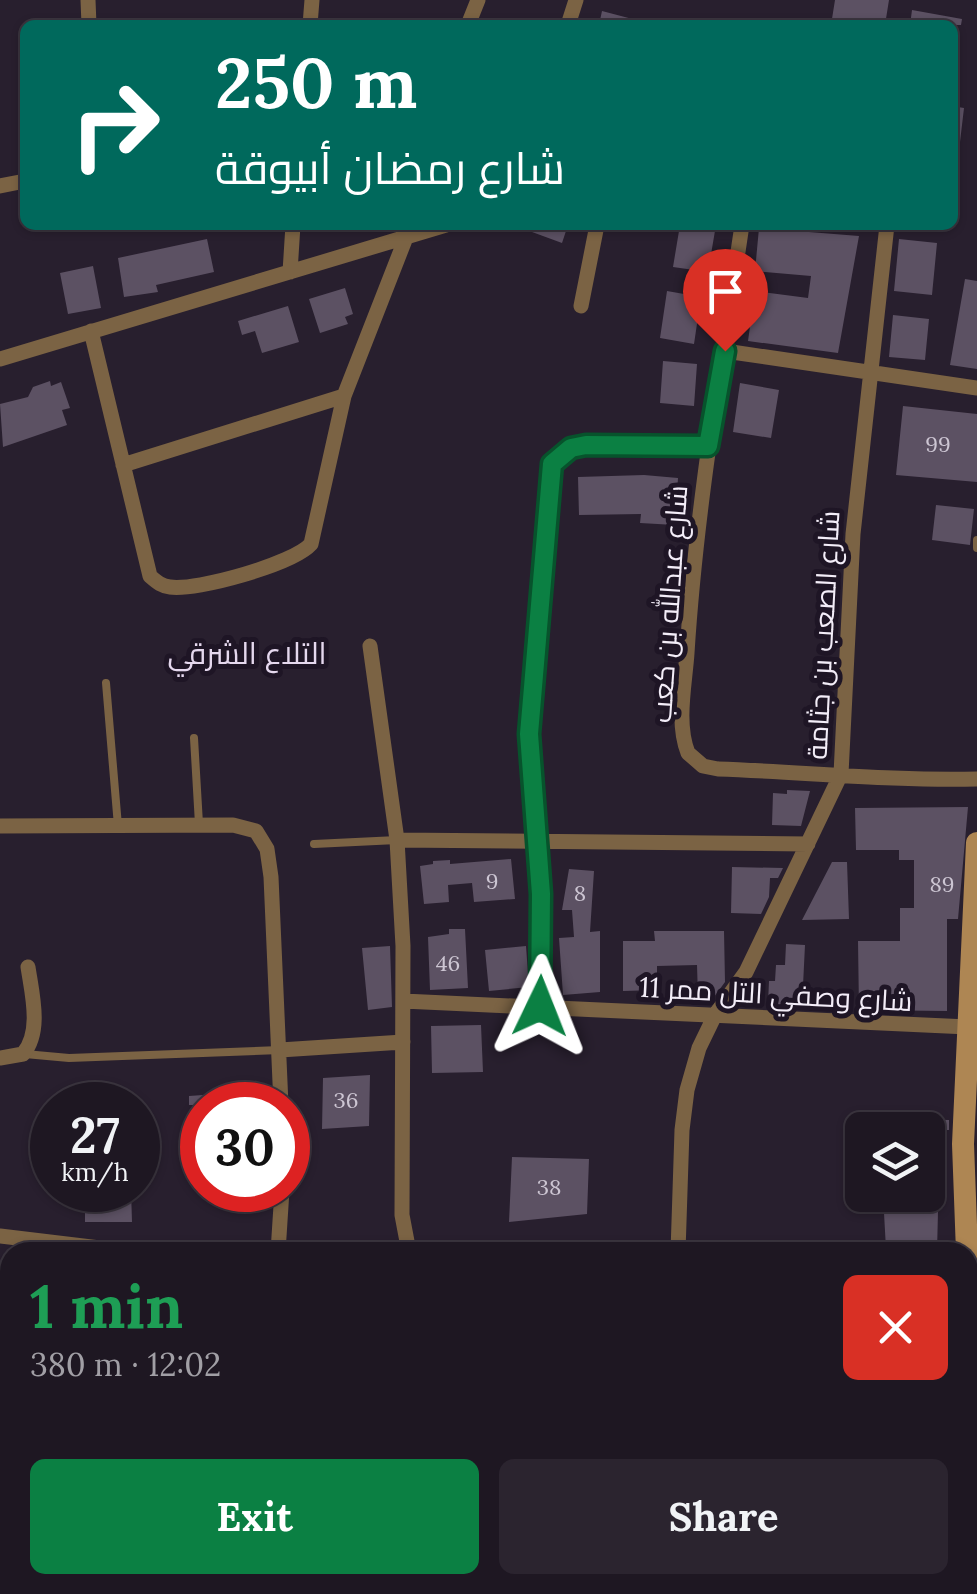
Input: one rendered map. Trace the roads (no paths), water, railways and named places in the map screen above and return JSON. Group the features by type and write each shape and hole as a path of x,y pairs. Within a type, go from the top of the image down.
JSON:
{"main road":[{"path":"967,1242 963,1144 977,843"}],"street":[{"path":"290,272 292,230"},
{"path":"0,359 432,230"},
{"path":"581,306 596,230"},
{"name":"شارع عبدالله بن كعب","path":"741,230 708,446 683,708 688,753 703,766 718,769 841,774 880,780 977,779"},
{"name":"شارع الصعب بن جثامة","path":"679,1242 687,1090 715,1016 746,972 841,774 852,534 885,230"},
{"path":"91,331 150,576 164,587 195,585 292,558 311,544 344,396 405,240"},
{"path":"725,351 977,388"},
{"path":"122,465 344,396"},
{"path":"540,1006 541,894 530,715 552,464 571,448 586,445 708,446"},
{"path":"370,646 397,840 403,1001 402,1214 407,1242"},
{"path":"0,826 248,827 263,838 271,877 281,1082"},
{"path":"397,840 808,844"},
{"path":"0,1058 23,1054 30,1046 34,1023 28,967"},
{"name":"شارع وصفي التل ممر 11","path":"403,1001 968,1027"},
{"path":"280,1050 402,1042"},
{"path":"279,1242 281,1212"},
{"path":"0,1236 44,1242"}],"lane":[{"path":"977,540 977,548"},
{"path":"106,684 118,826"},
{"path":"194,738 199,825"},
{"path":"314,844 397,840"},
{"path":"23,1054 69,1058 280,1050"}],"district":[{"name":"التلاع الشرقي","path":"247,654"}]}
